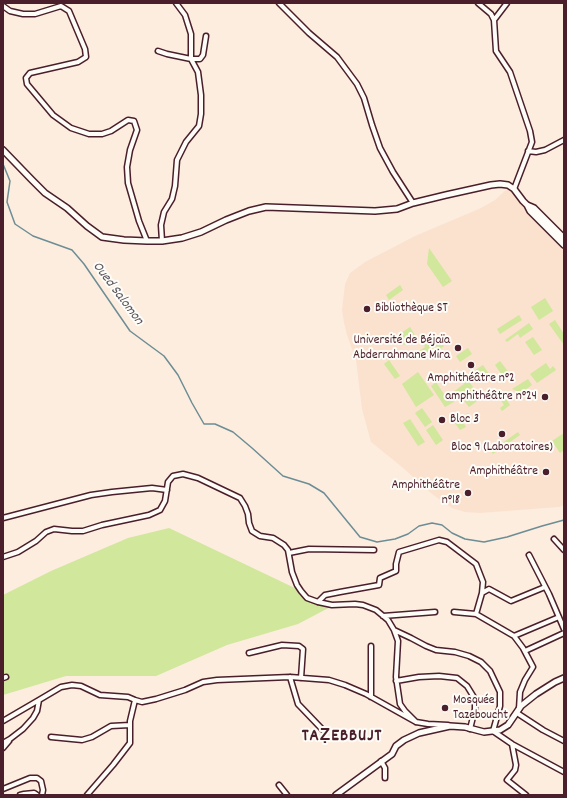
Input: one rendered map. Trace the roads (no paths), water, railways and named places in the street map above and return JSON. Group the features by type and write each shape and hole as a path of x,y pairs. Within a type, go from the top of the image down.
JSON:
{"street":[{"path":"162,241 161,226 164,212 172,199 175,186 177,160 186,142 199,126 201,114 201,95 198,72 191,59 191,34 185,15 176,3"},
{"path":"279,3 309,33 337,57 357,84 364,98 380,148 393,172 413,203"},
{"path":"478,3 491,14 494,20 496,50 510,72 530,131 532,142 514,189"},
{"path":"494,20 507,3"},
{"path":"3,6 10,11 23,14 35,14 61,6 69,11 85,49 86,57 78,62 30,74 26,78 27,84 53,115 71,128 89,134 102,134 111,131 128,120 134,121 137,130 130,150 127,167 128,183 139,221 147,241"},
{"path":"158,51 191,59 200,59 204,55 206,36"},
{"path":"528,151 536,152 545,150 564,140"},
{"path":"3,150 45,193 67,208 87,226 102,236 124,240 162,241 182,238 201,232 249,211 266,207 375,211 397,209 413,203 500,184 508,185 514,189 528,205 534,208 564,238"},
{"path":"528,205 530,211 564,244"},
{"path":"3,557 18,552 36,541 46,532 54,529 83,531 102,525 149,515 160,510 165,501 168,482 173,476 183,474 198,478 240,498 248,514 252,531 260,536 273,538 284,545 289,553 292,572 297,585 307,598 332,605 359,604 376,610 388,620 398,641 396,681 400,704 416,722"},
{"path":"3,518 91,495 152,488 167,490"},
{"path":"554,539 564,550"},
{"path":"318,602 326,595 379,586 380,578 396,571 399,552 439,540 447,542 476,564 483,582 489,589 511,601 545,587"},
{"path":"289,553 309,549 374,550"},
{"path":"529,555 564,629"},
{"path":"476,614 482,593 483,582"},
{"path":"482,593 489,589"},
{"path":"383,616 435,612"},
{"path":"454,612 476,614 514,636 525,651 533,667 520,692 518,711"},
{"path":"514,636 559,617"},
{"path":"394,630 436,650 455,652 482,662 490,671 500,692 500,706 493,731"},
{"path":"525,651 564,633"},
{"path":"249,653 282,645 299,646 303,649 301,678"},
{"path":"371,646 371,697"},
{"path":"396,681 419,677 440,676 457,678 468,686 475,699 475,710 470,729"},
{"path":"3,722 60,687 72,685 81,686 100,695 128,696 142,702 185,690 203,682 290,677 329,680 345,685 371,697 416,722 484,732 500,730 508,725 521,706 536,694 564,678"},
{"path":"290,677 298,704 322,729"},
{"path":"3,743 23,729 33,718 37,711 39,700"},
{"path":"87,795 130,743 130,725 135,700"},
{"path":"518,711 543,730 564,741"},
{"path":"51,737 82,740 92,737 111,726 130,725"},
{"path":"336,795 392,754 396,746 404,740 419,733 450,726"},
{"path":"493,731 512,744 564,772"},
{"path":"3,748 10,739"},
{"path":"512,744 516,765 515,770 507,780 526,795"},
{"path":"381,762 385,768 385,778"},
{"path":"3,789 30,778 37,778 41,781 43,790 42,795"},
{"path":"279,785 287,795"},
{"path":"20,795 34,793 37,795"}],"waterway":[{"name":"Oued Salomon","path":"3,164 10,181 7,202 15,224 33,236 72,250 84,264 130,331 164,356 178,375 204,424 215,424 233,432 283,476 309,484 324,493 360,537 377,542 395,539 408,534 419,526 432,523 442,525 452,533 465,539 484,542 507,537 564,520"}],"place":[{"name":"Bibliothèque ST","path":"367,309"},
{"name":"Université de Béjaïa Abderrahmane Mira","path":"458,348"},
{"name":"Amphithéâtre n°2","path":"471,365"},
{"name":"amphithéâtre n°24","path":"545,397"},
{"name":"Bloc 3","path":"442,420"},
{"name":"Bloc 9 (Laboratoires)","path":"502,434"},
{"name":"Amphithéâtre","path":"546,472"},
{"name":"Amphithéâtre n°18","path":"468,493"},
{"name":"Mosquée Tazeboucht","path":"445,708"}],"district":[{"name":"TAẒEBBUJT","path":"342,738"}]}
